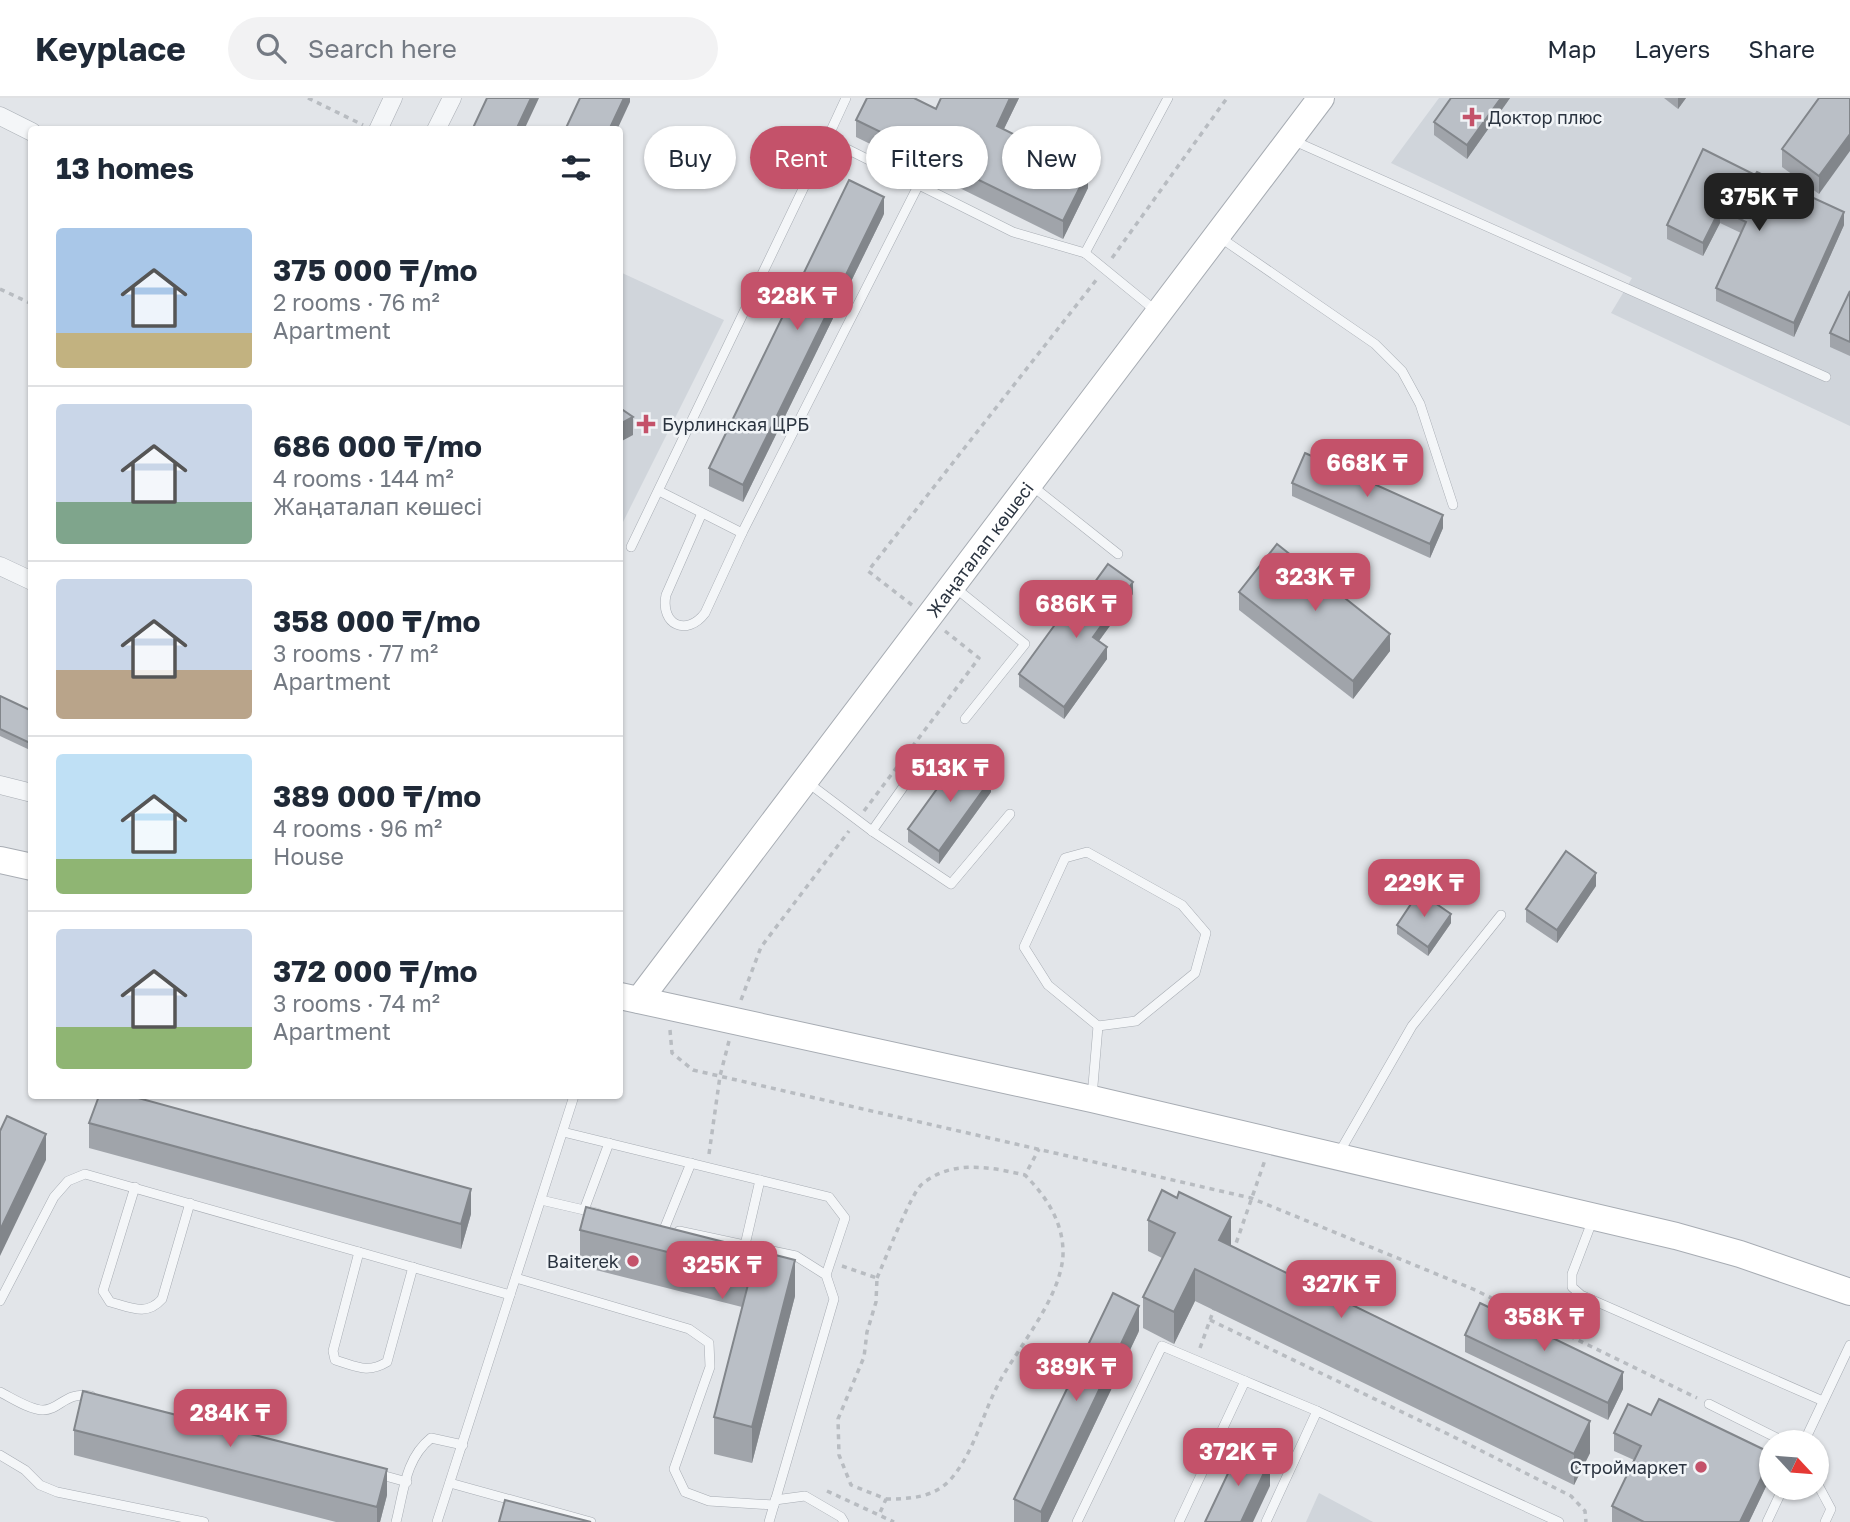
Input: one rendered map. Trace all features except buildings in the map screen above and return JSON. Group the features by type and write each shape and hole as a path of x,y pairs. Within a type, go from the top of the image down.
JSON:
{"main road":[{"name":"Жаңаталап көшесі","path":"625,997 805,780 1321,98"},
{"path":"0,860 28,866"},
{"path":"625,997 1092,1099 1594,1216 1740,1254 1850,1292"}],"street":[{"path":"381,126 393,98"},
{"path":"438,126 452,98"},
{"path":"0,117 28,130"},
{"path":"0,566 28,579"},
{"path":"0,785 28,792"}],"lane":[{"path":"833,126 846,98"},
{"path":"1086,253 1168,98"},
{"path":"1290,139 1826,377"},
{"path":"631,547 803,189"},
{"path":"702,513 666,595 663,608 668,619 676,624 698,622 705,613 742,533 916,189"},
{"path":"924,189 1013,232 1086,253 1158,312"},
{"path":"1217,235 1375,344 1402,371 1420,404 1453,505"},
{"path":"1030,484 1118,554"},
{"path":"659,491 742,533"},
{"path":"953,586 1025,644 965,719"},
{"path":"872,831 916,769"},
{"path":"805,780 872,831 951,884 1010,814"},
{"path":"1087,852 1182,905 1206,933 1195,973 1136,1021 1098,1026 1048,985 1024,947 1065,858 1087,852"},
{"path":"1337,1156 1412,1026 1501,915"},
{"path":"1092,1099 1098,1026"},
{"path":"438,1522 573,1099"},
{"path":"563,1132 829,1197 845,1218 826,1275 834,1299 769,1522"},
{"path":"584,1210 609,1143"},
{"path":"665,1227 691,1163"},
{"path":"0,1301 54,1197 68,1181 85,1174 510,1295"},
{"path":"745,1245 760,1180"},
{"path":"135,1187 103,1291 110,1302 143,1310 154,1307 162,1299 190,1203"},
{"path":"541,1200 611,1216"},
{"path":"1594,1216 1572,1274 1572,1287 1581,1295 1823,1401"},
{"path":"652,1224 796,1256 826,1275"},
{"path":"359,1252 333,1350 335,1360 365,1369 376,1368 387,1362 412,1267"},
{"path":"516,1278 689,1329 709,1343 710,1367 674,1469 685,1492 709,1501 775,1503 804,1496 841,1517 844,1522"},
{"path":"1810,1430 1850,1345"},
{"path":"1077,1522 1163,1346 1317,1411 1557,1522"},
{"path":"1179,1522 1245,1381"},
{"path":"0,1392 39,1410 51,1409 64,1399 82,1394 100,1398"},
{"path":"1709,1404 1761,1430"},
{"path":"1266,1522 1317,1411"},
{"path":"396,1522 410,1462 419,1448 431,1438 463,1444"},
{"path":"0,1455 25,1470 40,1485 57,1492 204,1522"},
{"path":"367,1471 407,1482"},
{"path":"450,1483 592,1522"},
{"path":"1767,1522 1777,1500"},
{"path":"1825,1522 1831,1509 1826,1500"}],"path":[{"path":"308,98 363,126"},
{"path":"0,289 28,302"},
{"path":"669,1007 672,1053 693,1070 1251,1198 1473,1289 1709,1404"},
{"path":"1230,1259 1272,1142"},
{"path":"1025,1175 1039,1149"},
{"path":"969,1166 986,1166 1025,1175 1043,1192 1058,1223 1063,1255 1056,1283 1037,1323 1002,1378 965,1458 950,1480 933,1493 909,1499 886,1499 851,1485 839,1455 838,1419 864,1357 867,1332 876,1302 877,1279 920,1186 938,1175 969,1166"},
{"path":"830,1262 877,1279"},
{"path":"1196,1361 1218,1296"},
{"path":"1210,1321 1571,1496 1585,1511 1586,1522"},
{"path":"820,1487 894,1522"},
{"path":"879,1515 886,1499"}],"shaded area":[{"path":"1439,98 1850,98 1850,426 1611,313 1632,278 1391,163"},
{"name":"Бурлинская ЦРБ","path":"623,273 724,320 623,522"},
{"path":"1319,1493 1373,1522 1306,1522"}],"place":[{"name":"Доктор плюс","path":"1472,117"},
{"name":"Бурлинская ЦРБ","path":"646,424"},
{"name":"Baiterek","path":"633,1261"},
{"name":"Строймаркет","path":"1701,1467"}]}
